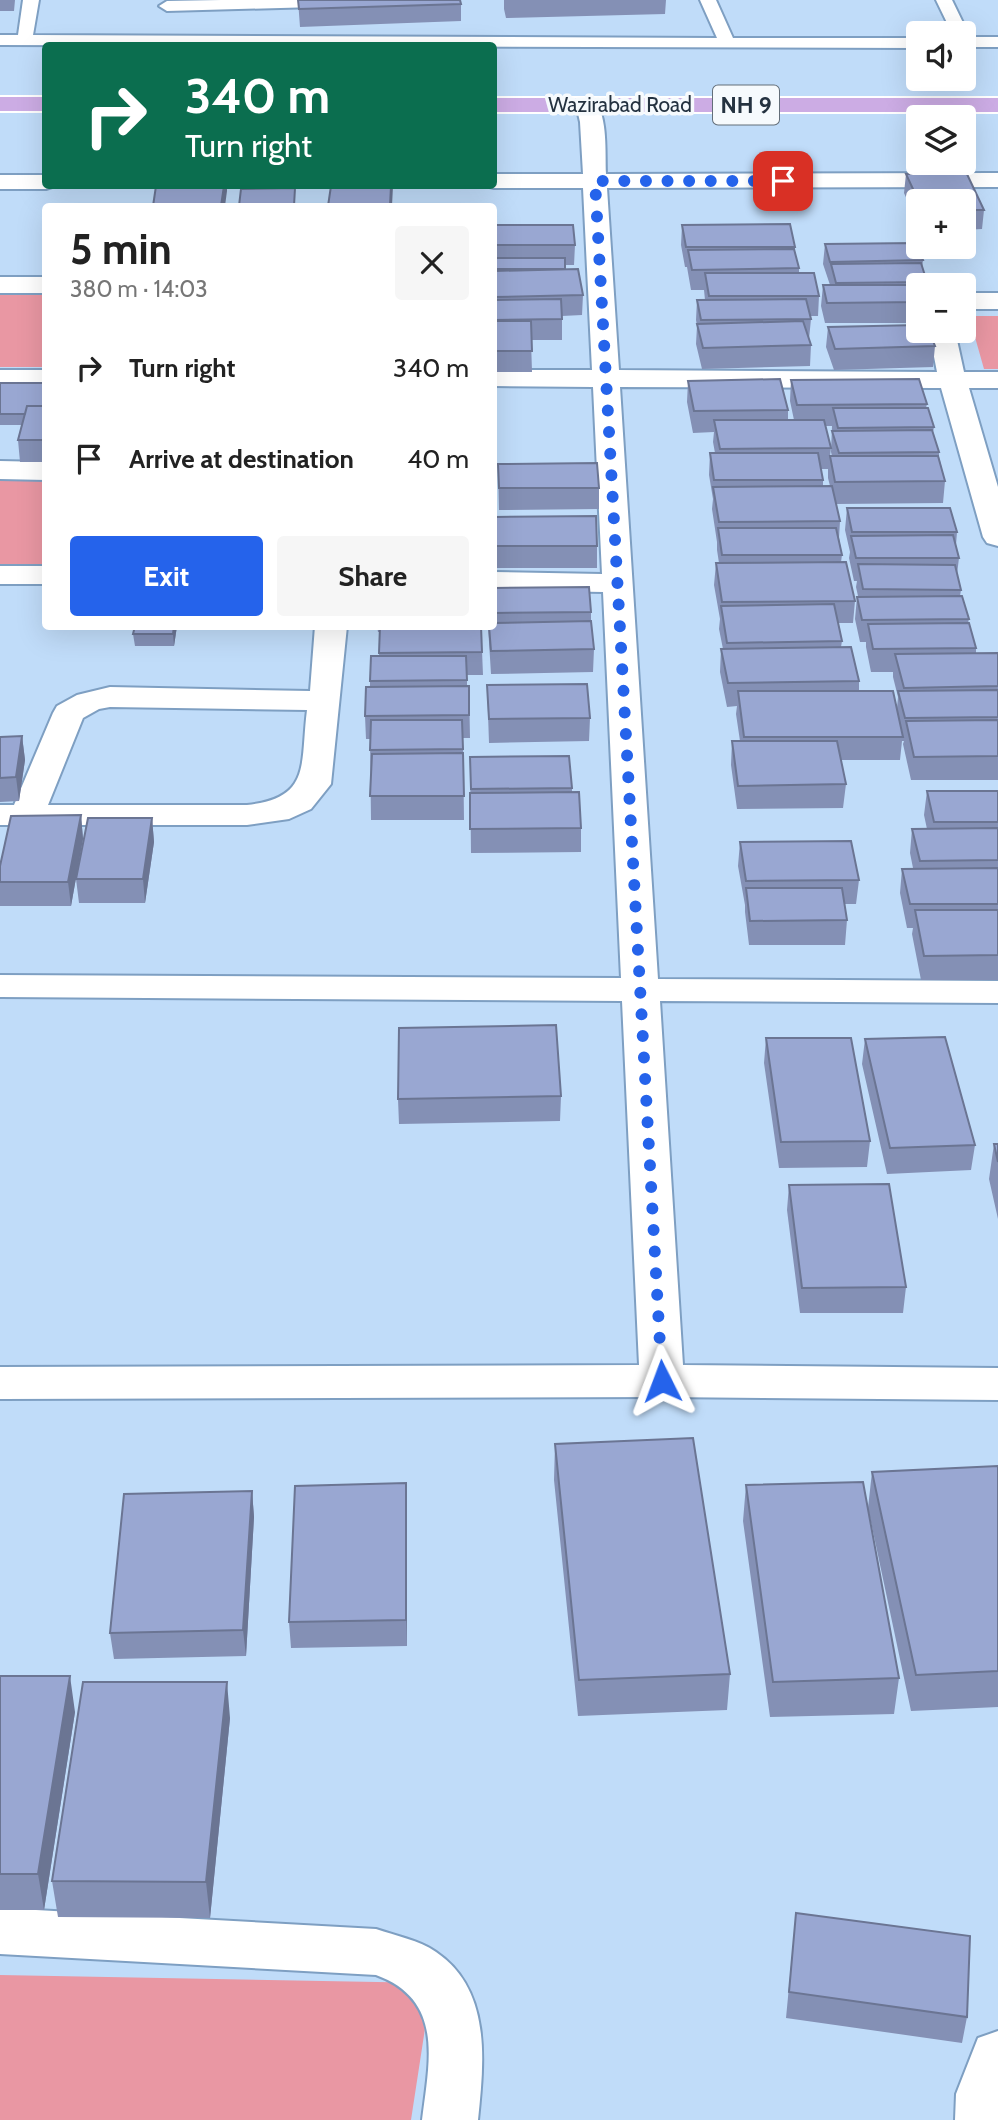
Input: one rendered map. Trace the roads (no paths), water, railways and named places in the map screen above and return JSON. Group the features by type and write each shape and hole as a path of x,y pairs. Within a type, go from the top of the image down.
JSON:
{"highway":[{"path":"0,104 42,104"},
{"name":"Wazirabad Road","path":"497,105 589,113 906,123"},
{"name":"Wazirabad Road","path":"497,122 589,113 998,105"},
{"path":"0,120 42,120"},
{"path":"976,123 998,124"}],"street":[{"path":"589,113 662,1381"},
{"path":"497,181 998,180"},
{"path":"0,182 42,182"},
{"path":"0,285 42,285"},
{"path":"976,301 998,301"},
{"path":"945,343 953,380 994,504 998,537"},
{"path":"0,378 42,378"},
{"path":"497,378 998,380"},
{"path":"0,470 42,471"},
{"path":"0,575 42,575"},
{"path":"497,581 617,583"},
{"path":"326,701 110,697 88,702 69,713 13,815 277,812 299,802 314,784 326,701 331,630"},
{"path":"0,986 998,992"},
{"path":"0,1382 662,1381 998,1384"},
{"path":"0,1931 376,1952 408,1965 419,1970 446,1999 457,2032 450,2120"},
{"path":"983,2120 984,2094 998,2056"}],"lane":[{"path":"24,40 31,0"},
{"path":"0,40 24,40 168,19 387,0"},
{"path":"708,0 728,44"},
{"path":"944,0 954,21"},
{"path":"168,19 728,44 906,43"},
{"path":"976,42 998,42"}]}
